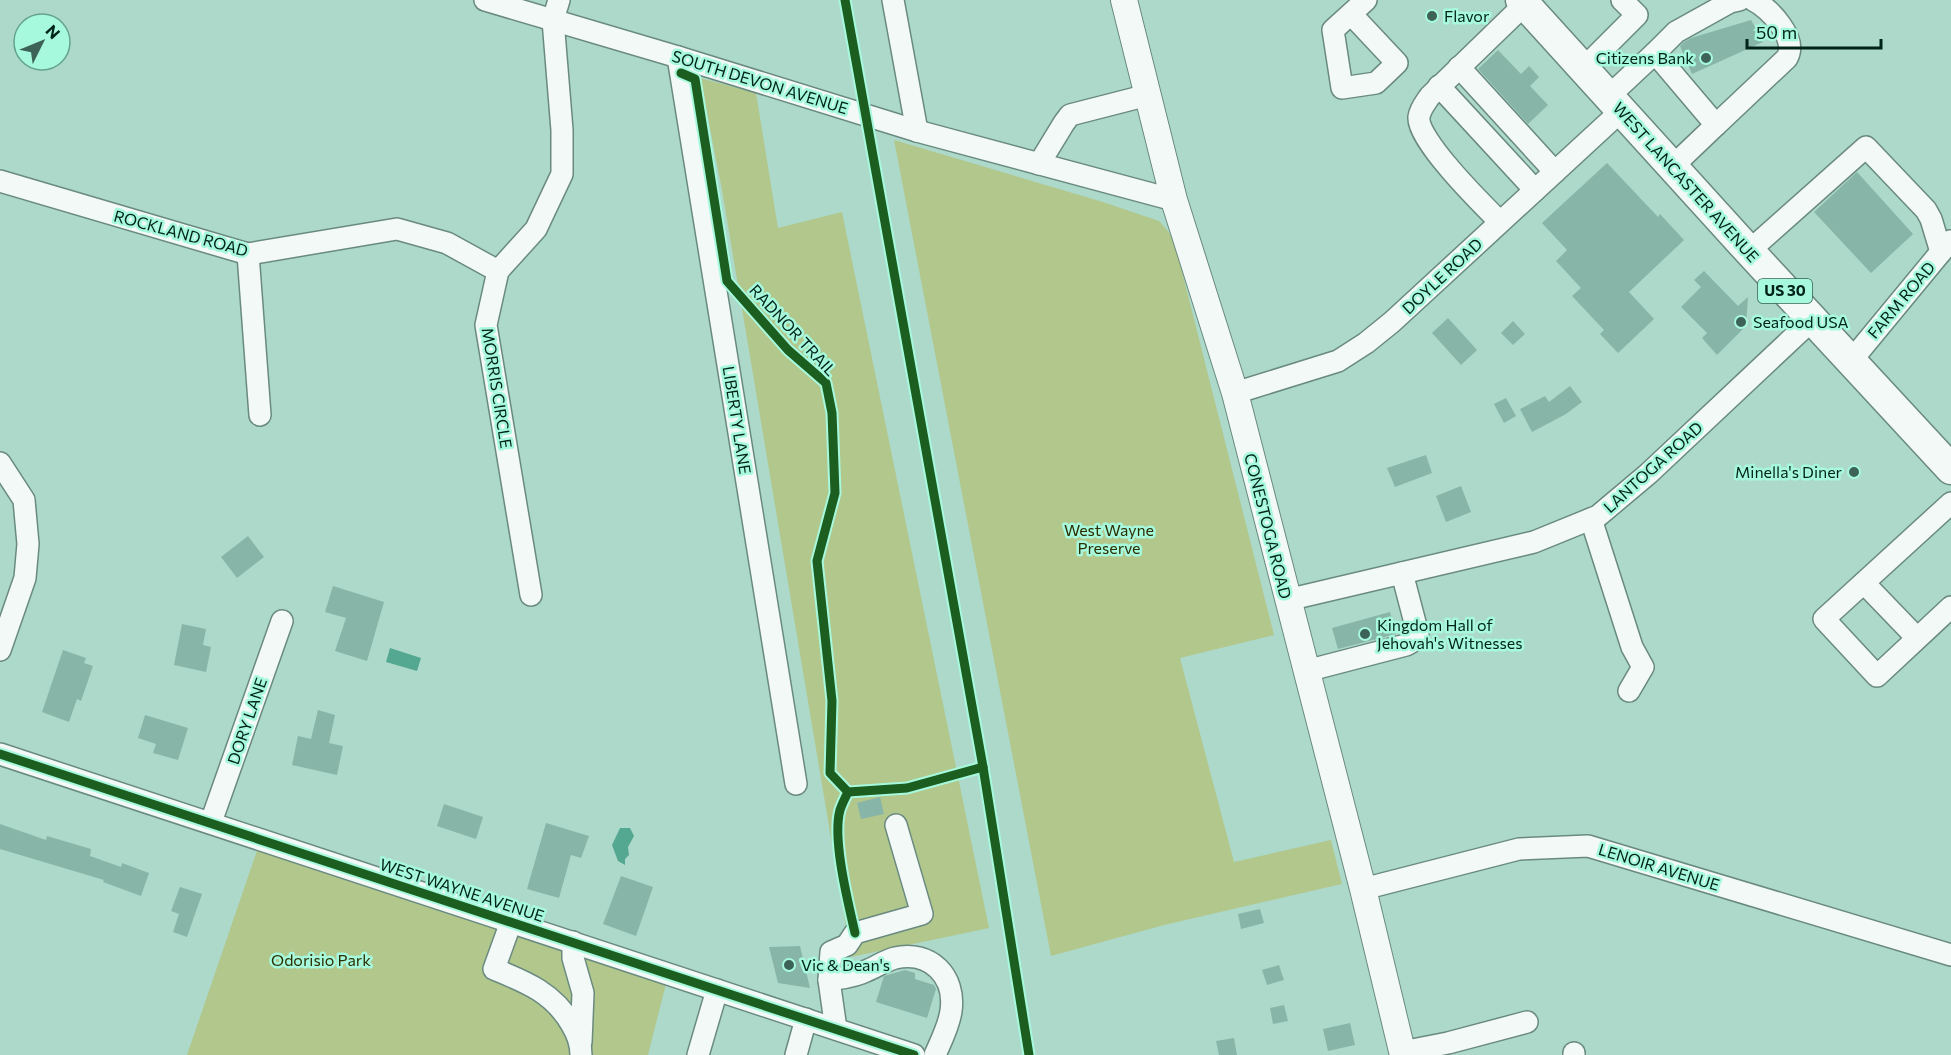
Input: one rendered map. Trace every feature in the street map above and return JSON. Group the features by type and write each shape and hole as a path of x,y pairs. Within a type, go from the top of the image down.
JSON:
{"highway":[{"name":"WEST LANCASTER AVENUE","path":"1523,2 1614,104 1951,469"}],"main road":[{"name":"CONESTOGA ROAD","path":"1124,0 1174,200 1235,393 1363,888 1403,1053"}],"street":[{"name":"SOUTH DEVON AVENUE","path":"485,0 917,131 1174,200"},
{"path":"552,20 559,0"},
{"path":"893,0 917,131"},
{"path":"1583,69 1637,15 1622,0"},
{"name":"DOYLE ROAD","path":"1235,393 1338,361 1366,343 1392,322 1555,172 1655,53 1676,32 1730,2 1739,0"},
{"path":"1672,167 1791,52 1789,39 1784,29 1760,4 1753,0"},
{"path":"1500,222 1432,147 1418,118 1422,107 1439,86 1523,2"},
{"name":"MORRIS CIRCLE","path":"531,595 486,325 498,272 536,230 562,174 562,130 552,20"},
{"path":"1655,53 1716,126"},
{"name":"LIBERTY LANE","path":"678,57 796,784"},
{"path":"1460,67 1555,172"},
{"path":"1439,86 1535,190"},
{"path":"1039,164 1070,116 1148,95"},
{"path":"1749,251 1866,147 1926,210 1946,246"},
{"name":"ROCKLAND ROAD","path":"0,182 248,254 397,229 447,243 498,272"},
{"name":"FARM ROAD","path":"1851,361 1946,246"},
{"path":"248,254 260,415"},
{"name":"LANTOGA ROAD","path":"1287,600 1534,542 1598,516 1648,474 1812,320"},
{"path":"0,463 24,500 28,544 25,578 0,650"},
{"path":"1951,503 1824,619 1877,676 1951,607"},
{"path":"1591,519 1632,647 1643,667 1629,691"},
{"path":"1306,671 1406,645 1415,640 1418,634 1402,573"},
{"path":"1864,583 1917,638"},
{"name":"DORY LANE","path":"211,822 282,621"},
{"name":"WEST WAYNE AVENUE","path":"0,754 806,1019 901,1053"},
{"path":"836,1029 829,980 831,952 847,945 855,933 922,914 896,825"},
{"name":"LENOIR AVENUE","path":"1363,888 1519,849 1588,846 1951,955"},
{"path":"511,922 494,969 538,987 554,999 567,1016 581,1049"},
{"path":"573,942 573,958 584,1004 581,1049"},
{"path":"829,980 856,975 897,957 916,958 933,963 948,980 952,1008 935,1055"},
{"path":"698,1055 717,990"},
{"path":"796,1055 806,1019"},
{"path":"1403,1053 1527,1022"}],"green space":[{"path":"700,78 756,93 778,228 842,212 989,928 851,957 722,190"},
{"name":"West Wayne Preserve","path":"894,140 1103,202 1159,221 1168,231 1175,244 1274,635 1180,658 1234,862 1331,840 1342,884 1164,925 1051,956"},
{"name":"Odorisio Park","path":"261,839 669,972 648,1055 187,1055"}],"shaded area":[{"path":"390,648 421,658 417,671 386,662"},
{"path":"620,828 630,828 634,836 628,847 629,855 625,859 625,865 618,861 612,845"}],"building":[{"name":"Citizens Bank","path":"1751,20 1763,42 1692,74 1680,46 1684,42"},
{"path":"1498,50 1521,74 1529,66 1539,77 1530,86 1548,105 1528,124 1478,69"},
{"path":"1607,163 1658,217 1660,214 1684,240 1629,292 1654,319 1618,353 1600,334 1604,330 1572,296 1581,288 1556,261 1567,250 1542,223"},
{"path":"1857,172 1913,234 1871,273 1814,212"},
{"path":"1704,271 1738,306 1748,297 1746,326 1717,355 1702,338 1707,333 1681,307 1701,287 1694,280"},
{"path":"1448,318 1477,350 1461,365 1432,333"},
{"path":"1513,321 1525,334 1513,345 1501,333"},
{"path":"1570,386 1582,402 1566,414 1532,432 1520,409 1545,396 1549,402"},
{"path":"1506,398 1516,416 1504,423 1494,404"},
{"path":"1426,455 1432,473 1395,487 1387,468"},
{"path":"1461,486 1471,512 1446,522 1436,496"},
{"path":"248,536 264,557 237,578 221,557"},
{"path":"333,586 384,602 367,661 335,651 346,618 325,612"},
{"name":"Kingdom Hall of Jehovah's Witnesses","path":"1390,612 1396,634 1338,649 1332,628"},
{"path":"182,624 206,629 203,645 211,647 206,672 174,665"},
{"path":"63,650 86,658 84,663 93,666 81,701 77,699 69,722 42,712"},
{"path":"318,710 335,715 329,743 343,746 337,775 292,765 298,736 311,739"},
{"path":"145,715 188,728 178,760 153,753 156,744 138,738"},
{"path":"880,797 884,814 861,819 857,803"},
{"path":"444,804 483,817 476,839 437,826"},
{"path":"546,823 589,836 581,858 571,855 559,898 527,889"},
{"path":"0,824 46,840 47,836 91,849 90,856 121,867 122,863 149,873 141,896 103,882 104,880 0,849"},
{"path":"621,876 653,887 636,936 603,924"},
{"path":"180,887 202,894 187,937 173,932 179,914 171,911"},
{"path":"1260,909 1264,923 1241,929 1238,914"},
{"name":"Vic & Dean's","path":"800,946 810,988 778,983 769,947"},
{"path":"1279,965 1284,980 1267,985 1262,970"},
{"path":"905,970 915,973 915,979 934,985 936,989 927,1018 876,1002 884,976"},
{"path":"1284,1005 1288,1021 1273,1024 1270,1008"},
{"path":"1350,1023 1355,1045 1328,1051 1323,1029"},
{"path":"1234,1038 1237,1055 1219,1055 1216,1041"}],"cycle path":[{"path":"845,0 983,767 1029,1055"},
{"name":"RADNOR TRAIL","path":"681,73 695,79 727,281 788,350 826,383 832,413 835,493 817,561 832,701 830,773 848,792 907,788 983,767"},
{"path":"0,754 914,1055"},
{"path":"848,792 840,810 838,837 842,871 855,933"}],"place":[{"name":"Flavor","path":"1432,16"},
{"name":"Citizens Bank","path":"1706,58"},
{"name":"Seafood USA","path":"1741,322"},
{"name":"Minella's Diner","path":"1854,472"},
{"name":"Kingdom Hall of Jehovah's Witnesses","path":"1365,634"},
{"name":"Vic & Dean's","path":"789,965"}]}
